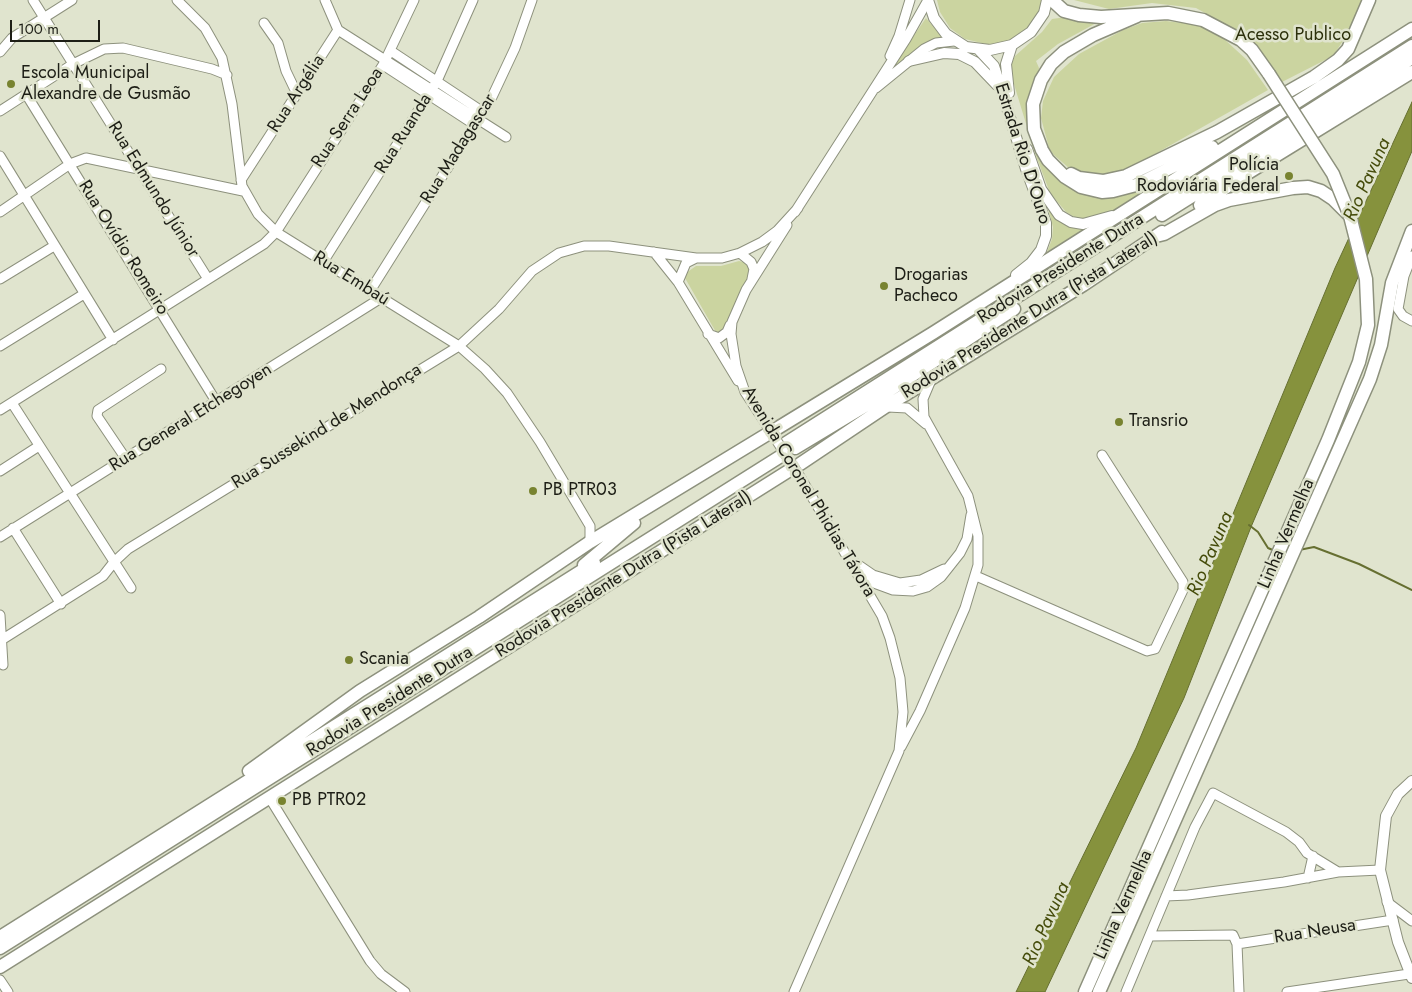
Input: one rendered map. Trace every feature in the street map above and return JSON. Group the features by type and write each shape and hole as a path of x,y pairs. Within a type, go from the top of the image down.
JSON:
{"highway":[{"path":"1052,0 1070,14 1092,17 1136,16"},
{"path":"1048,160 1079,178 1103,181 1126,176 1185,148 1314,77 1338,60 1352,43 1369,0"},
{"name":"Linha Vermelha","path":"1085,992 1286,539 1359,362 1368,325 1369,297 1361,253 1350,216 1333,174 1269,74 1246,44 1211,23 1173,13 1136,16"},
{"path":"1136,16 1100,31 1064,52 1045,72 1035,95 1032,115 1037,138 1048,160 1065,177 1081,187 1102,192 1114,191 1154,177 1278,115"},
{"path":"200,810 328,712 471,622 590,542 667,496 770,429 986,298 1412,29"},
{"name":"Rodovia Presidente Dutra","path":"0,948 355,725 1080,257 1412,46"},
{"name":"Rodovia Presidente Dutra","path":"0,937 565,580 783,450 873,401 1083,264 1412,58"},
{"name":"Rodovia Presidente Dutra (Pista Lateral)","path":"0,967 778,478 885,407 1083,284 1238,179 1412,72"},
{"path":"1080,257 1112,232 1180,188 1208,165 1221,150"},
{"path":"1156,236 1164,234 1215,204 1241,197 1293,188 1308,188 1327,194 1350,216"},
{"path":"1335,459 1370,379 1381,345 1392,283 1412,231"},
{"path":"1335,459 1356,381 1359,362"},
{"path":"794,466 873,401"},
{"name":"Linha Vermelha","path":"1099,992 1335,459"},
{"path":"565,580 667,496"},
{"path":"355,725 458,680"},
{"path":"0,928 35,915"}],"main road":[{"path":"928,0 940,27 954,41 979,50 1001,49 1027,36 1038,23 1047,0"},
{"name":"Estrada Rio D'Ouro","path":"1012,45 1007,58 1006,82 1028,155 1047,201 1059,215 1078,224 1089,223 1119,214"},
{"name":"Estrada Rio D'Ouro","path":"979,50 994,66 1026,169 1044,214 1046,232 1041,250 1035,259 986,298"},
{"path":"909,61 944,53 959,54 976,62 1002,92"},
{"path":"1411,976 1387,902 1380,870 1386,816 1398,794 1412,781"}],"street":[{"name":"Rua Edmundo Júnior","path":"33,0 208,279"},
{"path":"0,52 12,38 72,0"},
{"name":"Rua Embaú","path":"177,0 205,28 215,43 224,63 241,180 244,191 258,214 276,232 459,346 495,378 516,406 590,526"},
{"path":"325,0 338,30 386,58 506,137"},
{"name":"Rua Serra Leoa","path":"0,410 264,244 276,232 386,58 414,0"},
{"name":"Rua Ruanda","path":"323,262 432,88 455,45 473,0"},
{"name":"Rua Madagascar","path":"370,291 479,119 503,75 532,0"},
{"path":"883,73 899,36 910,0"},
{"name":"Avenida Coronel Phidias Távora","path":"899,751 903,697 890,638 882,616 802,480 745,392 734,355 732,322 739,302 752,280 874,90 928,0"},
{"path":"264,23 278,44 286,71 297,94"},
{"name":"Rua Argélia","path":"241,180 338,30"},
{"name":"Avenida Coronel Phidias Távora","path":"874,90 909,61 931,46 954,41"},
{"path":"0,111 73,64 104,49 123,48 212,69 227,75"},
{"path":"386,58 479,119"},
{"path":"212,69 224,63"},
{"name":"Rua Ovídio Romeiro","path":"26,94 217,403"},
{"path":"238,155 256,157"},
{"path":"0,156 113,340"},
{"path":"0,212 78,159 91,158 244,191"},
{"name":"Rua Sussekind de Mendonça","path":"3,639 103,576 128,549 459,346 499,309 532,271 559,253 584,246 609,246 696,258 722,258 753,247 777,231 798,208"},
{"path":"0,279 54,246"},
{"path":"654,252 678,282 745,392"},
{"path":"740,253 751,262 754,269 752,280"},
{"path":"1412,256 1408,278 1398,309 1403,316 1412,321"},
{"path":"678,282 686,264 696,258"},
{"path":"0,346 84,294"},
{"name":"Rua General Etchegoyen","path":"0,537 217,403 381,298"},
{"path":"708,334 715,338 723,336 732,322"},
{"path":"126,459 98,416 98,410 161,369"},
{"name":"Avenida Coronel Phidias Távora","path":"794,992 899,751 943,660 976,576 978,542 972,508 963,486 927,424 923,412 923,399 933,377"},
{"path":"12,403 131,588"},
{"name":"Avenida Coronel Phidias Távora","path":"885,407 907,408 927,424"},
{"path":"0,471 39,446"},
{"path":"976,576 1147,651 1155,649 1183,590 1184,582 1102,455"},
{"path":"852,566 874,583 893,590 920,590 934,583 954,561 967,539 972,508"},
{"path":"590,542 590,526 609,531"},
{"path":"13,528 61,604"},
{"path":"842,548 859,566 873,575 900,583 927,578 954,561"},
{"path":"0,615 3,639 3,665"},
{"path":"1126,992 1195,827 1213,793 1286,832 1299,842 1303,849 1338,872"},
{"path":"269,797 366,955 382,974 405,992"},
{"path":"1308,878 1313,856"},
{"path":"1166,896 1188,895 1338,872 1380,870"},
{"path":"1387,902 1412,922"},
{"name":"Rua Neusa","path":"1237,944 1393,920"},
{"path":"1150,936 1226,934 1236,937 1239,992"},
{"path":"1287,992 1411,976"},
{"path":"0,980 8,992"}],"green space":[{"path":"937,0 1042,0 1041,9 1032,24 1019,36 1003,43 990,45 965,39 950,28 940,12"},
{"name":"Acesso Publico","path":"1074,0 1363,0 1352,27 1333,56 1282,82 1248,37 1196,8 1152,3 1109,9"},
{"path":"1066,17 1098,22 1058,44 1036,61 1039,68 1038,76 1029,103 1047,166 1067,186 1087,195 1109,197 1152,188 1108,214 1091,219 1078,219 1066,212 1050,193 1035,153 1013,81 1011,65 1015,56 1042,32 1052,19"},
{"path":"926,18 943,38 888,73"},
{"path":"1166,21 1199,25 1223,38 1247,60 1268,90 1132,167 1101,176 1070,169 1049,148 1041,118 1043,101 1054,77 1079,54 1123,30 1142,23"},
{"path":"1048,209 1060,221 1085,229 1047,252 1052,239 1053,227"},
{"path":"739,261 746,263 752,269 725,332 717,334 685,278 686,273 696,266 721,266"}],"shaded area":[{"path":"1412,102 1412,151 1251,527 1184,698 1045,992 1016,992 1136,748 1335,268"}],"waterway":[{"path":"1249,525 1258,532 1268,548 1275,551"},
{"path":"1299,550 1314,547 1359,564 1412,590"}],"place":[{"name":"Escola Municipal Alexandre de Gusmão","path":"11,84"},
{"name":"Polícia Rodoviária Federal","path":"1289,176"},
{"name":"Drogarias Pacheco","path":"884,286"},
{"name":"Transrio","path":"1119,422"},
{"name":"PB PTR03","path":"533,491"},
{"name":"Scania","path":"349,660"},
{"name":"PB PTR02","path":"282,801"}],"water label":[{"name":"Rio Pavuna","path":"1368,180"},
{"name":"Rio Pavuna","path":"1211,554"},
{"name":"Rio Pavuna","path":"1047,924"}]}
